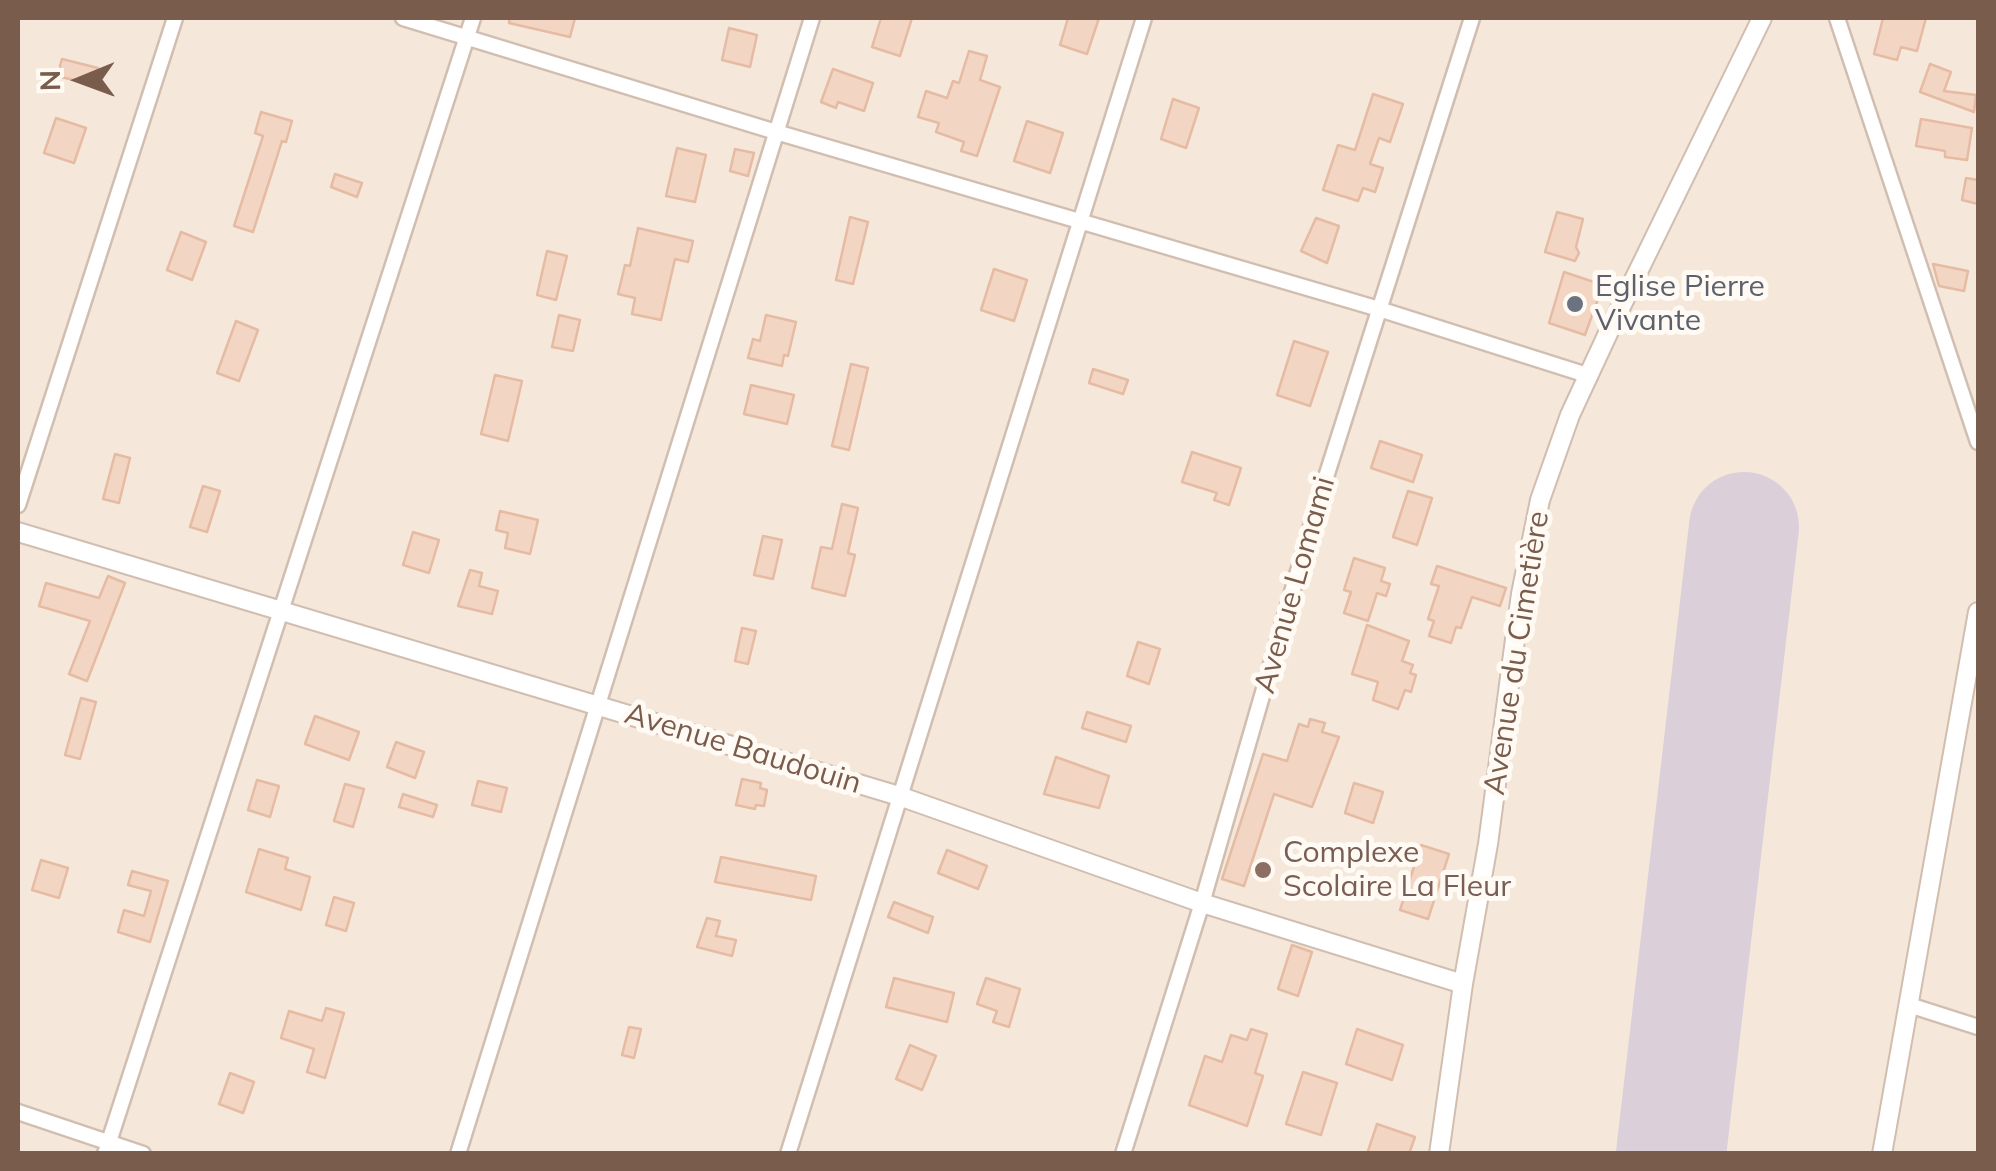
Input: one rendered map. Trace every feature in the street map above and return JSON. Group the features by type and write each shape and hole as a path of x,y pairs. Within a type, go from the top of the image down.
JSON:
{"street":[{"path":"18,505 174,18"},
{"path":"403,18 1590,376"},
{"path":"107,1148 472,18"},
{"path":"458,1154 812,18"},
{"path":"788,1154 1144,18"},
{"name":"Avenue Lomami","path":"1124,1154 1202,904 1319,499 1472,18"},
{"name":"Avenue du Cimetière","path":"1440,1154 1488,844 1521,594 1536,519 1570,415 1762,18"},
{"path":"1837,18 1978,442"},
{"name":"Avenue Baudouin","path":"18,532 900,796 1202,904 1464,984"},
{"path":"1882,1154 1978,612"},
{"path":"1909,1005 1978,1027"},
{"path":"18,1112 107,1148 142,1154"}],"shaded area":[{"path":"18,18 1978,18 1978,1153 18,1153"}],"building":[{"path":"510,18 575,18 570,37 509,23"},
{"path":"881,18 912,18 900,56 872,47"},
{"path":"1068,18 1099,18 1087,54 1060,45"},
{"path":"1883,18 1926,18 1917,51 1901,47 1897,60 1874,54"},
{"path":"729,28 757,35 750,67 722,60"},
{"path":"969,51 987,56 980,80 1000,87 977,156 961,151 964,142 936,132 939,123 918,117 926,91 947,98 953,81 959,83"},
{"path":"62,59 98,68 94,85 57,76"},
{"path":"1930,64 1951,72 1944,91 1976,95 1974,112 1920,92"},
{"path":"833,69 873,83 864,111 838,102 836,108 821,102"},
{"path":"1373,94 1403,104 1390,142 1379,138 1370,164 1383,168 1375,192 1363,188 1358,201 1323,190 1338,145 1355,150"},
{"path":"1173,99 1199,108 1186,148 1161,139"},
{"path":"261,112 292,121 253,232 234,226 263,136 255,133"},
{"path":"56,118 86,128 74,163 44,153"},
{"path":"1921,119 1972,128 1967,160 1916,146"},
{"path":"1027,121 1063,133 1050,173 1014,161"},
{"path":"677,148 706,155 695,202 666,196"},
{"path":"735,149 754,153 748,176 730,171"},
{"path":"335,174 362,183 357,197 331,187"},
{"path":"1966,178 1978,180 1978,204 1962,200"},
{"path":"1557,212 1583,219 1575,261 1545,252"},
{"path":"850,217 868,222 853,284 836,280"},
{"path":"1316,218 1339,226 1327,263 1301,251"},
{"path":"638,228 693,241 688,262 675,259 661,320 632,314 635,298 618,294 625,265 630,266"},
{"path":"181,232 206,242 192,280 167,270"},
{"path":"547,251 567,256 556,300 537,295"},
{"path":"1933,264 1968,271 1964,291 1939,286"},
{"path":"994,269 1027,280 1014,321 981,310"},
{"name":"Eglise Pierre Vivante","path":"1564,272 1603,285 1585,335 1549,323"},
{"path":"559,315 580,320 573,351 552,347"},
{"path":"766,315 796,322 782,366 748,358 753,339 760,341"},
{"path":"236,321 258,330 239,381 217,373"},
{"path":"1294,341 1328,352 1310,406 1277,395"},
{"path":"851,364 868,368 849,450 832,446"},
{"path":"1093,369 1128,380 1123,394 1089,383"},
{"path":"495,375 522,381 508,441 481,434"},
{"path":"751,385 794,395 787,424 744,414"},
{"path":"1380,441 1422,455 1413,482 1371,468"},
{"path":"1192,452 1241,468 1229,505 1214,500 1217,493 1182,482"},
{"path":"115,454 130,458 119,503 103,499"},
{"path":"203,486 220,491 207,532 190,527"},
{"path":"1408,491 1432,498 1417,545 1393,537"},
{"path":"842,504 858,508 848,553 855,555 845,596 812,588 821,547 832,549"},
{"path":"500,511 538,520 530,554 505,548 508,533 496,530"},
{"path":"413,532 439,540 429,573 403,565"},
{"path":"763,536 782,540 773,579 754,575"},
{"path":"1354,558 1385,568 1381,581 1390,584 1386,596 1377,593 1368,621 1344,613 1351,592 1344,590"},
{"path":"1437,566 1506,588 1500,606 1472,597 1451,643 1429,636 1434,621 1428,619 1439,586 1431,584"},
{"path":"470,570 482,573 479,586 498,591 492,614 458,606"},
{"path":"108,576 125,583 87,681 69,674 90,621 39,606 46,583 99,598"},
{"path":"1367,625 1409,641 1402,661 1413,665 1410,673 1416,675 1411,692 1405,690 1398,709 1373,700 1378,682 1352,674"},
{"path":"742,628 756,631 748,664 735,661"},
{"path":"1138,642 1160,649 1149,684 1127,676"},
{"path":"81,698 96,702 80,759 65,755"},
{"path":"1087,712 1131,726 1126,742 1082,728"},
{"path":"315,716 359,732 349,760 305,744"},
{"path":"1310,719 1325,723 1322,732 1339,737 1312,807 1274,794 1244,886 1222,879 1263,754 1287,761 1299,724 1308,727"},
{"path":"396,742 424,752 415,778 387,767"},
{"path":"1056,757 1109,776 1099,808 1044,794"},
{"path":"742,779 761,783 760,788 767,790 764,806 756,805 755,809 736,805"},
{"path":"257,780 279,786 270,817 248,810"},
{"path":"478,781 507,788 501,812 472,805"},
{"path":"1354,783 1383,792 1373,823 1345,813"},
{"path":"345,784 364,789 353,827 334,821"},
{"path":"403,794 437,805 433,817 399,807"},
{"path":"1421,845 1449,854 1428,919 1400,910"},
{"path":"259,849 288,858 285,869 310,877 301,910 246,892"},
{"path":"947,850 987,866 978,889 938,873"},
{"path":"721,857 816,876 811,900 715,882"},
{"path":"41,860 68,868 59,898 32,890"},
{"path":"132,871 168,881 150,942 118,932 124,910 144,916 151,891 128,885"},
{"path":"334,897 354,903 346,931 326,925"},
{"path":"894,902 933,917 928,933 888,917"},
{"path":"707,918 720,921 716,936 736,940 732,956 697,947"},
{"path":"1292,945 1312,952 1298,996 1278,989"},
{"path":"894,978 954,993 947,1022 886,1007"},
{"path":"986,978 1020,989 1009,1027 993,1022 997,1011 977,1004"},
{"path":"326,1008 344,1013 325,1078 307,1072 314,1049 281,1038 289,1011 322,1021"},
{"path":"629,1027 641,1029 634,1058 622,1055"},
{"path":"1251,1029 1267,1034 1255,1073 1263,1076 1247,1126 1189,1105 1205,1056 1222,1062 1231,1035 1247,1040"},
{"path":"1357,1029 1403,1045 1392,1080 1346,1064"},
{"path":"910,1045 936,1056 922,1090 896,1079"},
{"path":"1303,1072 1337,1083 1321,1135 1286,1124"},
{"path":"230,1073 254,1082 243,1113 219,1104"},
{"path":"1377,1124 1415,1137 1409,1154 1367,1154"}],"runway":[{"path":"1671,1154 1744,527"}],"place":[{"name":"Eglise Pierre Vivante","path":"1575,304"},
{"name":"Complexe Scolaire La Fleur","path":"1263,870"}]}
